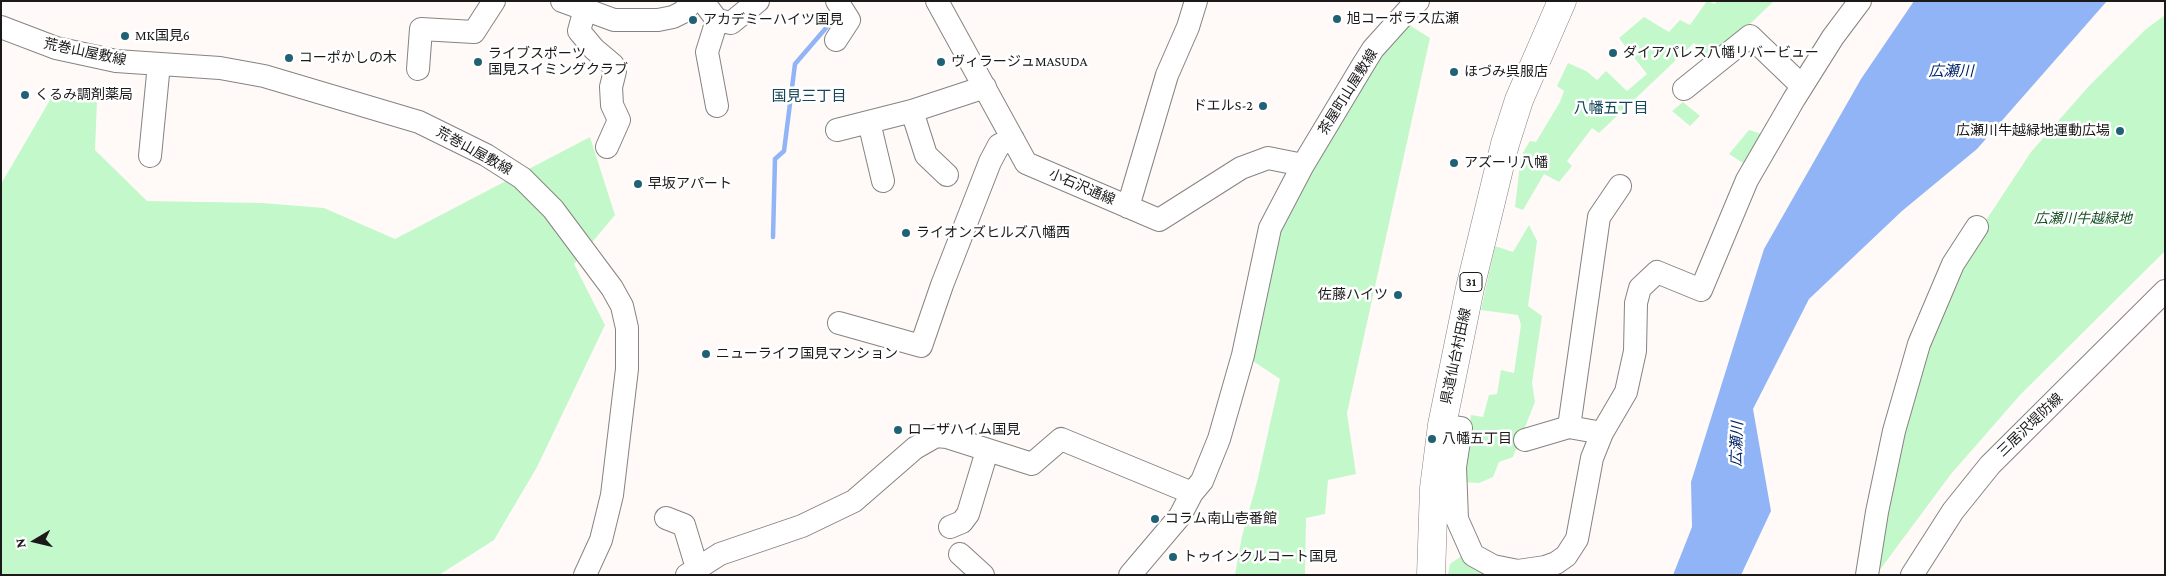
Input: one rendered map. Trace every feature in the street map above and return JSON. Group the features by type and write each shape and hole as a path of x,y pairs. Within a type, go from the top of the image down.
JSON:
{"main road":[{"name":"県道仙台村田線","path":"1431,575 1434,488 1442,425 1470,288 1505,144 1519,100 1562,1"}],"street":[{"path":"418,69 422,29 474,32 494,1"},
{"path":"562,1 614,20 658,20 673,17 683,12 693,1"},
{"path":"704,1 717,20 730,23 758,1"},
{"name":"小石沢通線","path":"937,1 1026,164 1159,220 1241,168 1268,158 1303,165"},
{"path":"1128,207 1167,75 1188,27 1196,1"},
{"name":"茶屋町山屋敷線","path":"1130,575 1180,516 1192,493 1202,481 1218,439 1243,355 1270,228 1303,165 1373,49 1418,1"},
{"path":"1442,425 1461,428 1455,467 1457,519 1473,554 1493,566 1518,571 1556,563 1572,548 1577,539 1592,458 1602,432 1626,392 1635,351 1636,303 1640,288 1657,272 1700,290 1747,180 1802,86 1833,37 1860,1"},
{"path":"836,40 849,20 840,7"},
{"path":"585,9 579,31 594,49 614,65 616,71 612,87 612,105 619,120 607,147"},
{"path":"717,20 707,52 717,106"},
{"name":"荒巻山屋敷線","path":"1,27 56,48 116,61 220,68 264,76 419,122 486,155 522,178 554,209 612,288 622,306 627,328 627,369 612,495 602,540 585,575"},
{"path":"1684,89 1750,36 1802,86"},
{"path":"150,156 159,64"},
{"path":"837,130 912,111 985,88"},
{"path":"912,111 926,155 947,175"},
{"path":"869,122 883,182"},
{"path":"839,322 921,346 942,285 990,162 1000,145 1013,139"},
{"path":"1569,427 1599,216 1620,186"},
{"path":"1868,575 1877,512 1894,431 1919,344 1953,264 1977,227"},
{"name":"三居沢堤防線","path":"1912,575 1953,512 1990,465 2165,290"},
{"path":"1525,440 1569,427 1602,432"},
{"path":"666,518 684,525 692,572 720,554 802,526 854,501 915,448 936,436 947,437 1032,464 1061,439 1192,493"},
{"path":"950,527 962,522 968,514 987,451"},
{"path":"960,554 983,575"}],"green space":[{"path":"1707,1 1715,4 1717,1 1774,1 1752,22 1709,57 1694,43 1599,133 1592,128 1567,161 1572,166 1559,182 1544,174 1523,210 1515,207 1521,156 1530,141 1536,142 1560,102 1564,91 1557,86 1568,63 1586,71 1597,80 1606,71 1627,91 1647,74 1619,38 1644,17 1669,32 1680,20 1690,25"},
{"name":"広瀬川牛越緑地","path":"2165,15 2165,251 2020,395 1951,474 1876,575 1896,440 1942,297 1973,240 2031,152 2088,87 2145,30"},
{"path":"1406,23 1430,38 1347,413 1356,474 1328,480 1325,514 1306,518 1305,575 1235,575 1242,536 1257,482 1280,379 1253,361 1278,229 1368,74"},
{"path":"53,95 97,101 95,150 147,201 262,203 324,208 395,239 590,137 615,215 574,264 605,325 537,467 494,540 439,575 1,575 1,184"},
{"path":"1683,102 1700,116 1690,126 1672,111"},
{"path":"1749,130 1762,134 1746,165 1729,154"},
{"path":"1529,225 1537,241 1528,306 1542,316 1532,383 1535,402 1513,457 1499,462 1493,477 1479,483 1462,482 1471,415 1483,417 1489,395 1497,394 1501,370 1514,373 1521,325 1518,315 1481,310 1495,246 1513,252"},
{"path":"1463,555 1472,568 1484,572 1486,575 1448,575 1450,564"}],"water":[{"name":"広瀬川","path":"1914,1 2107,1 1977,149 1902,211 1809,299 1753,409 1771,511 1741,575 1673,575 1692,527 1691,482 1764,249 1861,79"}],"waterway":[{"path":"773,237 775,159 784,151 795,64 838,14"}],"place":[{"name":"旭コーポラス広瀬","path":"1337,19"},
{"name":"アカデミーハイツ国見","path":"693,20"},
{"name":"MK国見6","path":"125,36"},
{"name":"ダイアパレス八幡リバービュー","path":"1613,53"},
{"name":"コーポかしの木","path":"289,58"},
{"name":"ライブスポーツ 国見スイミングクラブ","path":"478,62"},
{"name":"ヴィラージュMASUDA","path":"941,62"},
{"name":"ほづみ呉服店","path":"1454,72"},
{"name":"くるみ調剤薬局","path":"25,95"},
{"name":"ドエルS-2","path":"1263,106"},
{"name":"広瀬川牛越緑地運動広場","path":"2120,131"},
{"name":"アズーリ八幡","path":"1454,163"},
{"name":"早坂アパート","path":"638,184"},
{"name":"ライオンズヒルズ八幡西","path":"906,233"},
{"name":"佐藤ハイツ","path":"1398,295"},
{"name":"ニューライフ国見マンション","path":"706,354"},
{"name":"ローザハイム国見","path":"898,430"},
{"name":"八幡五丁目","path":"1432,439"},
{"name":"コラム南山壱番館","path":"1155,519"},
{"name":"トゥインクルコート国見","path":"1173,557"}],"district":[{"name":"国見三丁目","path":"809,96"},
{"name":"八幡五丁目","path":"1611,108"}]}
